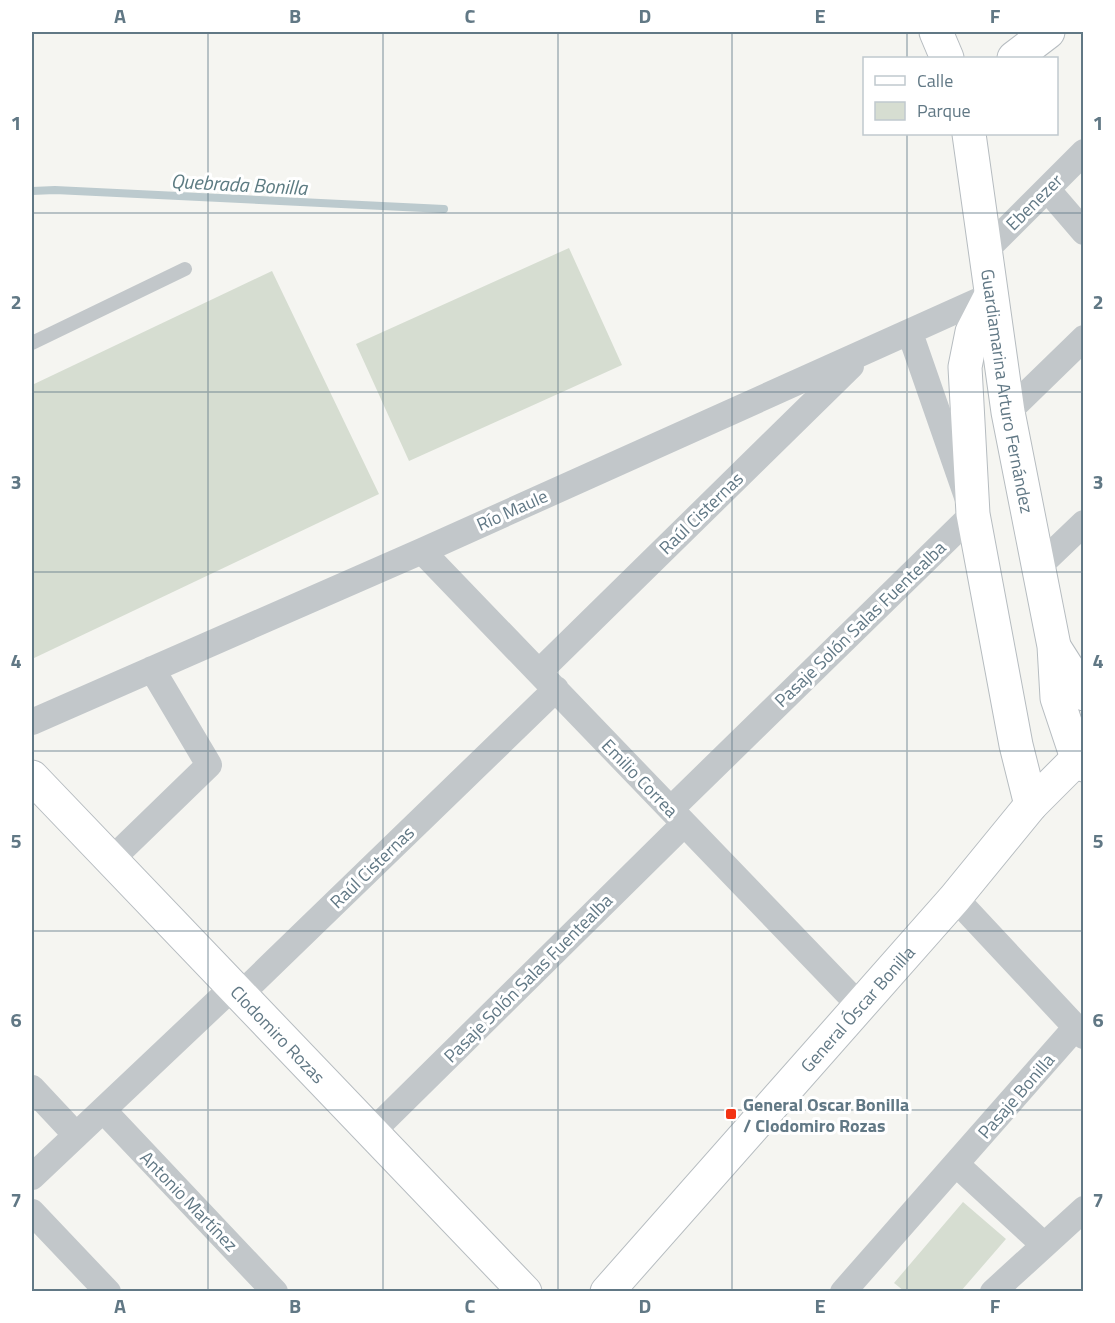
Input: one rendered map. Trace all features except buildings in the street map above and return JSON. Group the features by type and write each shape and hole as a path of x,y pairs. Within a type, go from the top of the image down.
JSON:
{"main road":[{"path":"936,32 947,57"},
{"path":"1015,57 1048,32"},
{"name":"Guardiamarina Arturo Fernández","path":"969,135 1008,412 1054,646"},
{"path":"991,295 972,332 965,367 973,514 1016,745 1031,805"},
{"path":"1054,646 1083,694"},
{"path":"1054,646 1057,698 1081,758"},
{"name":"General Óscar Bonilla","path":"607,1292 955,897 1031,805 1081,758"},
{"name":"Clodomiro Rozas","path":"32,777 525,1292"}],"street":[{"name":"Ebenezer","path":"985,251 1083,152"},
{"path":"1047,189 1083,232"},
{"name":"Río Maule","path":"32,722 991,295"},
{"path":"910,333 973,514"},
{"path":"1008,412 1083,338"},
{"name":"Raúl Cisternas","path":"32,1177 236,991 547,681 864,353"},
{"name":"Pasaje Solón Salas Fuentealba","path":"372,1132 973,514"},
{"path":"1038,567 1083,523"},
{"name":"Emilio Correa","path":"422,550 859,1005"},
{"path":"111,860 209,765 152,669"},
{"path":"955,897 1080,1031"},
{"name":"Pasaje Bonilla","path":"843,1292 956,1164 1080,1031"},
{"path":"32,1088 76,1135"},
{"name":"Antonio Martínez","path":"103,1110 275,1292"},
{"path":"956,1164 1044,1245"},
{"path":"993,1292 1083,1209"},
{"path":"32,1212 108,1292"}],"lane":[{"path":"32,344 185,268"}],"green space":[{"path":"569,248 622,365 409,461 356,344"},
{"path":"272,271 379,494 32,659 32,385"},
{"path":"963,1202 1006,1239 961,1291 904,1291 894,1283"}],"waterway":[{"name":"Quebrada Bonilla","path":"32,191 55,190 444,209"}],"place":[{"name":"General Oscar Bonilla / Clodomiro Rozas","path":"731,1114"}]}
